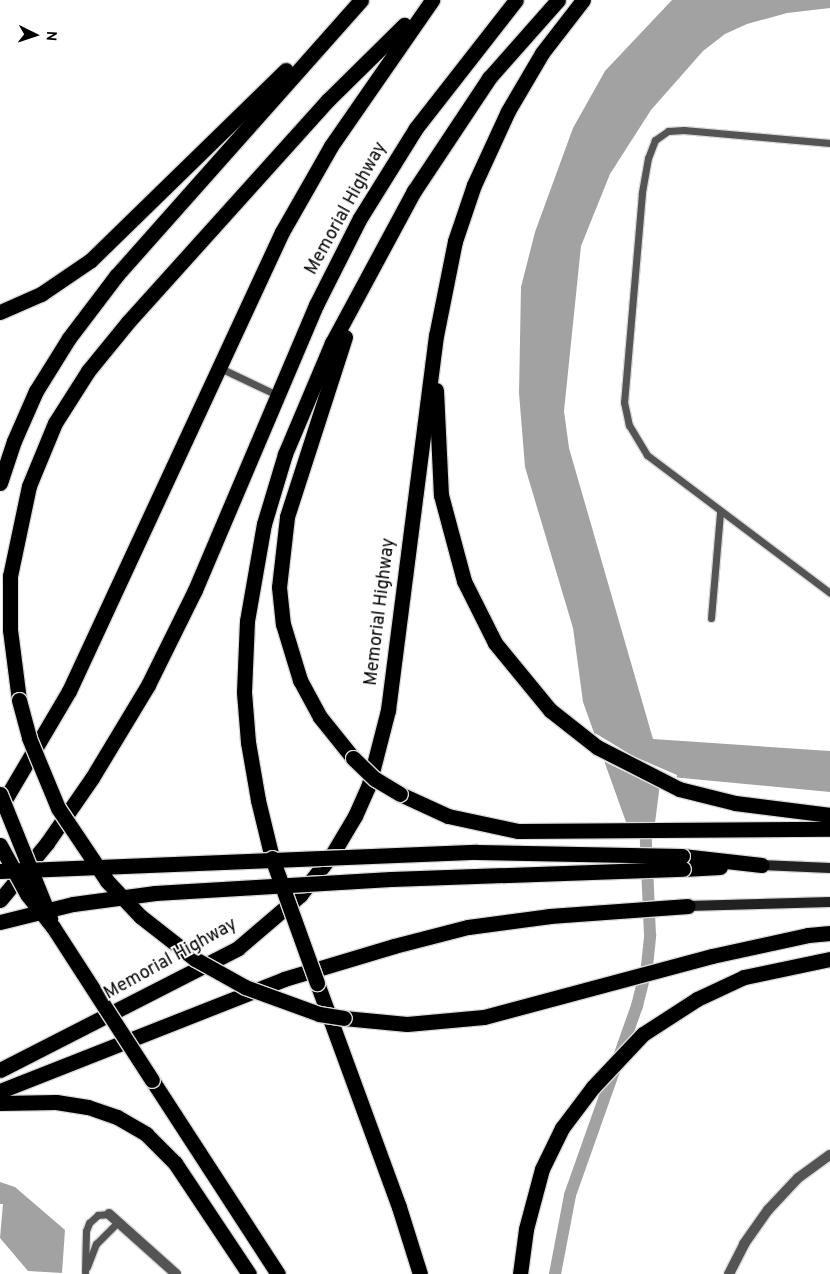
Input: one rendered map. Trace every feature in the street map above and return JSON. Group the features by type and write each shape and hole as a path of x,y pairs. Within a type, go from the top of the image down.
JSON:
{"highway":[{"path":"0,483 14,441 36,391 69,338 116,276 361,0"},
{"path":"427,0 310,120 128,322 88,371 55,423 26,496 10,576 10,630 19,700 29,738 58,808 107,881 140,916 195,960 269,997 344,1018 407,1024 484,1017 712,956 808,935 830,933"},
{"path":"0,808 69,691 217,366 266,264 312,178 385,63 432,0"},
{"name":"Memorial Highway","path":"0,900 26,870 92,778 148,685 195,590 277,394 330,275 375,192 431,106 516,0"},
{"path":"420,1274 399,1207 272,858 258,800 244,692 247,621 257,560 274,488 297,423 332,343 414,191 468,106 558,0"},
{"name":"Memorial Highway","path":"0,1070 238,948 300,895 333,853 369,784 386,718 436,336 455,241 490,148 542,53 583,0"},
{"path":"0,312 41,294 91,260 296,60 326,38"},
{"path":"371,269 307,447 287,516 280,567 283,624 300,680 320,717 353,758 375,779 400,794 435,811 492,828 518,831 830,828"},
{"path":"436,336 441,495 464,581 491,636 522,679 550,710 597,747 679,789 735,803 830,815"},
{"path":"0,794 53,927"},
{"path":"0,845 27,894 53,927 278,1274"},
{"path":"0,871 477,852 683,863 761,865"},
{"path":"0,922 73,904 154,893 683,863"},
{"path":"0,1091 196,1012 339,962 468,927 622,910 688,906"},
{"path":"520,1274 526,1229 542,1170 562,1128 593,1087 643,1034 698,1000 744,976 830,959"},
{"path":"0,1103 42,1101 88,1107 117,1117 146,1134 175,1163 249,1274"}],"street":[{"path":"761,865 830,868"},
{"path":"688,906 830,902"},
{"path":"729,1274 747,1239 768,1210 798,1178 830,1155"},
{"path":"109,1214 176,1274"}],"lane":[{"path":"830,143 672,130 655,140 648,158 624,402 629,424 648,455 720,512 830,593"},
{"path":"217,366 277,394"},
{"path":"711,618 720,512"},
{"path":"86,1273 86,1232 89,1223 98,1215 109,1214"},
{"path":"86,1273 96,1244 118,1222"}],"shaded area":[{"path":"672,0 830,0 830,8 787,13 747,24 725,34 703,51 651,110 610,174 581,246 564,411 569,448 653,739 830,751 830,792 661,776 654,831 626,822 583,702 573,628 525,467 519,393 521,287 535,232 573,128 605,71"},
{"path":"0,1182 15,1187 65,1230 62,1273 28,1271 0,1238 3,1204 0,1204"}],"pier":[{"path":"595,733 633,756 677,775 677,780 663,779 662,790 601,760"}],"waterway":[{"path":"555,1274 570,1195 637,1006 647,966 650,935 645,821"}]}
